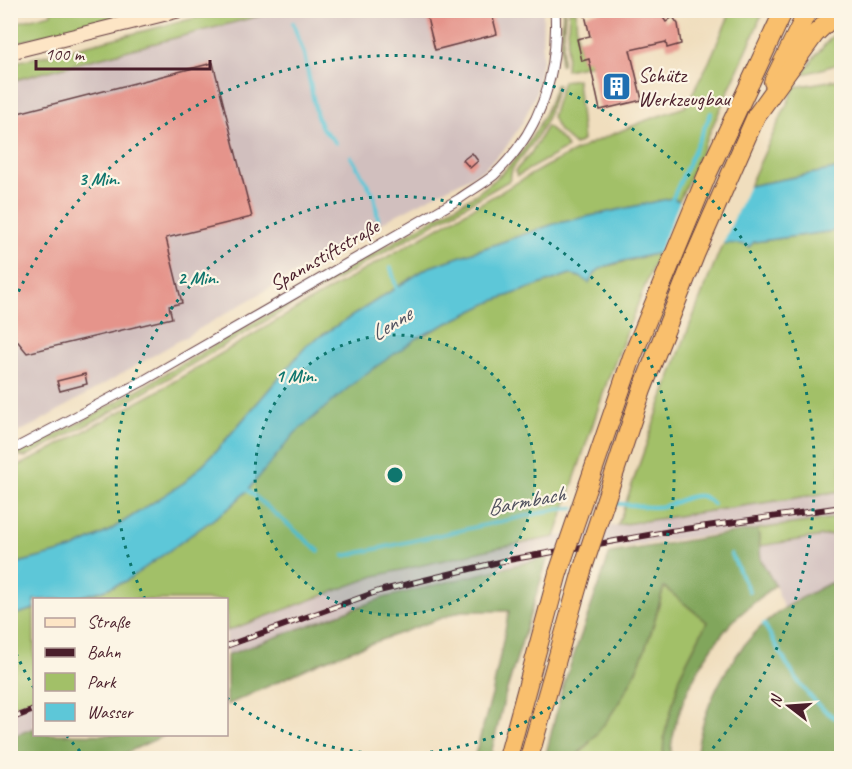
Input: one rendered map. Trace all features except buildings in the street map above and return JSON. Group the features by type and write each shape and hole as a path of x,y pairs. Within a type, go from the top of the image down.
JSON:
{"highway":[{"path":"508,759 558,573 632,357 707,175 784,10"},
{"path":"780,78 808,10"},
{"path":"529,759 582,571 642,390 695,255 756,116 780,78 815,34 840,10"}],"main road":[{"path":"10,52 180,10"}],"street":[{"name":"Spannstiftstraße","path":"10,451 142,381 459,199 492,177 513,155 532,128 544,102 552,75 555,53 555,10"}],"shaded area":[{"path":"278,11 543,11 542,59 536,93 522,123 506,147 483,170 396,215 11,436 10,81"},
{"path":"841,491 841,517 548,557 383,598 228,655 228,630 375,576 496,548 618,525"},
{"path":"841,533 841,583 830,583 784,608 775,585 761,560 760,546"},
{"path":"33,699 33,728 11,737 11,707"}],"green space":[{"path":"51,10 139,11 11,44 11,24 51,14"},
{"path":"223,11 278,11 11,81 11,63"},
{"path":"563,11 565,11 562,65 560,65"},
{"path":"569,11 576,11 577,39 582,60 630,51 630,56 566,70"},
{"path":"731,11 763,11 679,201 672,198 554,224 427,268 308,344 217,450 186,482 109,531 72,549 11,565 11,469 158,391 546,166 594,142 685,107 709,62"},
{"path":"841,26 841,63 802,75 816,55"},
{"path":"577,79 583,140 575,145 559,131 552,117 563,81"},
{"path":"841,79 841,168 749,186 795,87"},
{"path":"556,84 558,85 545,123 512,169 510,180 102,417 25,457 16,455 87,419 475,195 503,172 526,147 543,117"},
{"path":"547,126 564,142 567,148 517,176 515,171 531,153"},
{"path":"841,230 841,491 618,525 681,348 723,243 744,243 749,247 754,242"},
{"path":"658,253 607,382 555,537 375,576 228,631 228,598 77,598 126,581 229,508 248,490 295,433 361,377 419,337 493,301 570,274 579,277 604,267"},
{"path":"841,517 841,533 760,546 758,529"},
{"path":"758,529 761,560 775,585 732,622 706,657 681,706 670,758 663,758 664,737 681,673 707,622 664,587 638,667 610,716 574,758 545,758 562,689 610,553"},
{"path":"548,557 505,696 490,758 474,758 492,695 509,611 461,611 323,661 228,705 228,655 383,598"},
{"path":"830,583 841,583 841,758 696,758 706,715 714,694 737,654 768,621 791,604"},
{"path":"664,587 707,622 681,673 664,737 663,758 574,758 586,748 634,676 651,633"},
{"path":"33,609 33,699 11,707 10,616"},
{"path":"33,728 33,736 163,736 115,758 11,758 11,737"}],"water":[{"name":"Lenne","path":"841,168 841,230 754,242 749,247 739,244 723,244 655,254 604,267 593,276 589,283 570,274 493,301 419,337 361,377 295,433 248,490 229,508 126,581 74,598 33,598 33,609 11,616 11,565 72,549 109,531 185,482 217,450 308,344 427,268 554,224 672,198 679,201"}],"pier":[{"path":"750,183 722,246 657,257 681,198"}],"waterway":[{"path":"293,23 304,54 317,117 322,128 336,143"},
{"path":"671,202 711,113"},
{"path":"351,157 374,195 378,219"},
{"path":"391,268 397,290"},
{"name":"Barmbach","path":"244,487 319,551"},
{"name":"Barmbach","path":"611,504 656,507 696,496 705,497 713,504"},
{"name":"Barmbach","path":"344,556 558,509 574,508"},
{"name":"Barmbach","path":"731,554 749,591"},
{"name":"Barmbach","path":"764,624 796,679 816,703 842,722"}],"railway":[{"path":"228,645 379,591 503,561 671,531 842,507"},
{"path":"10,719 33,710"}],"place":[{"name":"Schütz Werkzeugbau","path":"617,87"}]}
